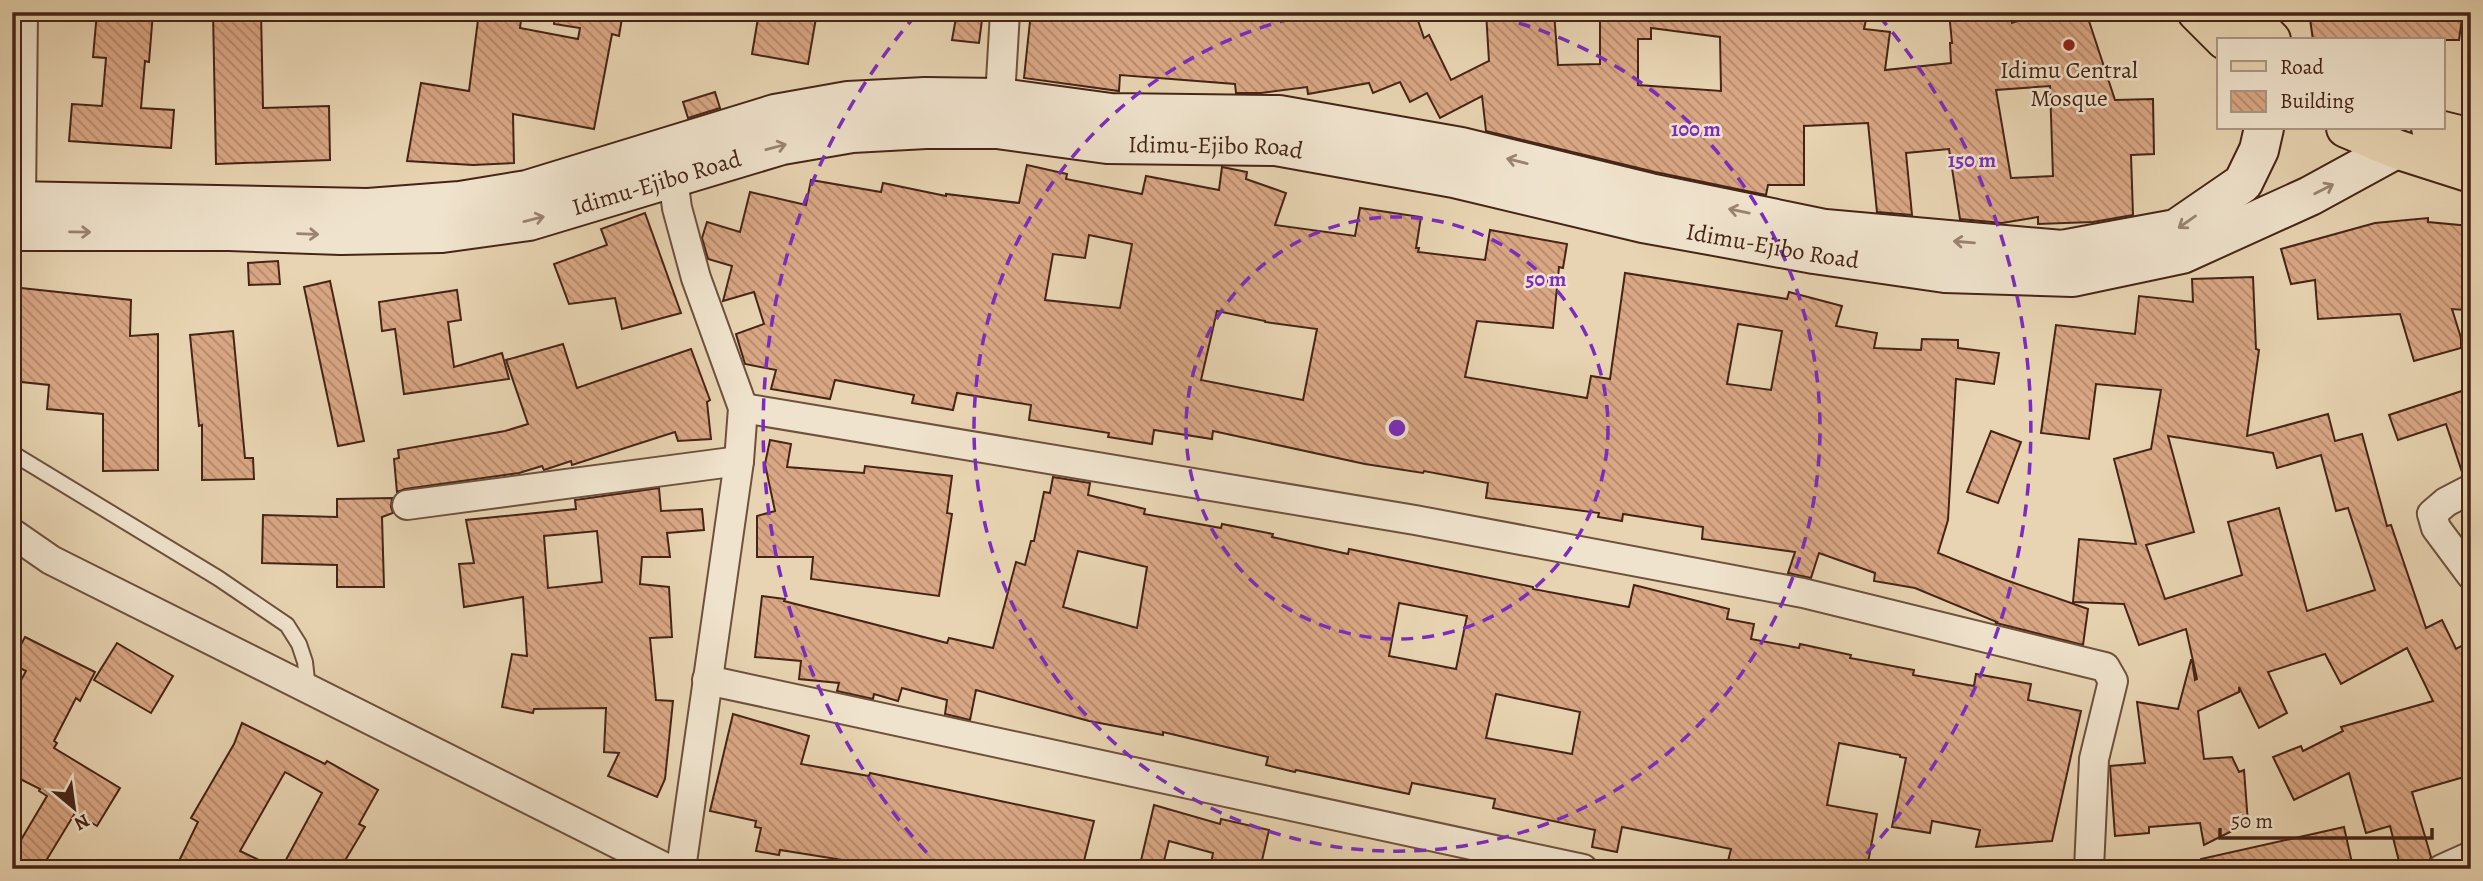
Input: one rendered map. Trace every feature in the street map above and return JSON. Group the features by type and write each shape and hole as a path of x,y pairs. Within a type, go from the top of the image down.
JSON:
{"main road":[{"path":"2197,12 2223,38"},
{"path":"2245,12 2269,38"},
{"name":"Idimu-Ejibo Road","path":"15,211 368,208 460,201 527,190 775,114 848,102 925,97 1000,98 1111,113 1279,115 1461,147 1650,193 1825,229 2062,250 2176,229 2243,183 2259,150 2264,130"},
{"name":"Idimu-Ejibo Road","path":"15,211 229,232 341,235 442,233 529,220 782,145 852,133 997,129 1107,145 1276,146 1454,178 1643,223 1814,254 1945,273 2073,277 2182,254 2311,196 2396,149"},
{"path":"2351,130 2396,149 2471,173"},
{"path":"2439,130 2471,138"}],"street":[{"path":"15,211 23,12"},
{"path":"1000,98 1004,12"},
{"path":"673,178 677,208 696,278 743,408 739,461 681,869"},
{"path":"743,408 1415,520 1803,593 2105,667 2113,681 2094,759 2089,869"},
{"path":"407,505 739,461"},
{"path":"2471,489 2446,502 2432,514 2435,528 2471,575"},
{"path":"12,533 51,560 668,869"},
{"path":"707,680 1583,869"},
{"path":"2442,869 2471,856"}],"lane":[{"path":"12,453 218,578 287,625 299,644 305,662 308,689"}],"building":[{"path":"97,12 153,12 149,62 145,61 141,108 174,110 171,148 69,141 72,104 102,106 106,58 93,57"},
{"path":"213,12 261,12 263,108 329,106 330,160 216,164"},
{"path":"479,12 522,12 520,28 578,39 580,28 554,24 555,12 623,12 619,36 612,34 594,129 513,114 514,163 473,165 407,161 421,83 469,91"},
{"path":"759,12 817,12 808,64 752,54"},
{"path":"957,12 983,12 979,43 952,40"},
{"path":"1031,12 1415,12 1424,38 1429,35 1451,80 1489,61 1486,12 1554,12 1558,65 1600,64 1600,12 1853,12 1867,15 1864,29 1890,32 1885,70 1951,63 1949,12 2010,12 2012,23 2044,12 2086,12 2115,100 2153,99 2154,154 2131,155 2133,215 2093,222 2038,224 2038,217 2002,223 1960,219 1949,149 1906,153 1912,215 1877,212 1868,123 1804,126 1804,185 1768,185 1766,195 1655,172 1486,131 1482,96 1440,118 1427,93 1410,102 1400,82 1373,93 1369,83 1308,94 1307,87 1261,93 1236,93 1235,84 1120,75 1119,91 1024,78","holes":["1651,28 1720,37 1721,91 1638,85 1638,39 1651,39","2050,86 2053,176 2011,178 1996,90"]},
{"path":"2309,12 2405,12 2462,19 2459,40 2313,38"},
{"path":"715,92 720,108 688,118 683,102"},
{"path":"1027,165 1067,174 1066,179 1142,194 1146,176 1219,190 1222,167 1247,172 1246,179 1286,193 1275,225 1355,236 1360,208 1421,217 1416,248 1419,248 1418,252 1485,260 1490,230 1567,244 1563,268 1559,267 1553,328 1477,321 1465,377 1587,398 1591,376 1610,379 1625,273 1787,299 1789,292 1842,306 1836,326 1877,333 1874,348 1921,350 1922,339 1958,340 1958,348 1999,353 1994,384 1956,379 1948,520 1938,553 2088,609 2083,645 1996,623 1915,588 1874,581 1875,573 1819,553 1811,578 1788,573 1795,552 1702,539 1703,527 1623,514 1622,521 1598,517 1599,513 1486,498 1488,483 1365,464 1213,431 1212,439 1154,430 1152,444 1108,437 1109,433 1029,420 1031,405 957,393 953,410 912,403 914,395 835,380 830,399 771,389 776,370 745,364 736,334 764,324 754,292 723,301 732,266 708,259 702,238 707,222 740,232 750,192 806,205 811,180 881,192 883,183 946,196 1019,203","holes":["1089,235 1132,244 1120,308 1045,300 1053,254 1085,258","1217,311 1265,322 1317,329 1303,400 1201,380","1738,324 1782,331 1771,390 1727,384"]},
{"path":"645,213 681,313 622,329 615,298 569,304 554,264 607,245 601,229"},
{"path":"2428,218 2428,222 2470,226 2467,252 2471,253 2471,261 2465,310 2452,309 2461,338 2461,348 2414,361 2400,314 2318,319 2315,280 2291,284 2281,249 2375,223"},
{"path":"278,261 280,284 249,285 248,263"},
{"path":"2253,277 2256,349 2259,350 2247,436 2328,414 2335,441 2362,434 2387,526 2391,525 2426,628 2442,620 2456,649 2471,641 2471,775 2412,792 2431,857 2426,869 2401,869 2390,826 2366,833 2349,773 2294,800 2273,757 2301,746 2303,751 2343,731 2341,727 2433,701 2407,648 2341,684 2325,654 2268,672 2287,713 2259,728 2239,687 2239,692 2198,711 2204,759 2232,757 2239,772 2244,770 2248,823 2204,845 2200,823 2149,827 2149,833 2115,836 2110,766 2145,763 2137,702 2178,709 2191,660 2195,680 2197,679 2186,629 2139,645 2124,604 2073,602 2079,539 2136,544 2114,459 2151,449 2161,390 2096,384 2089,439 2041,433 2056,325 2135,334 2139,296 2193,302 2192,279","holes":["2168,436 2273,453 2277,468 2321,455 2336,511 2348,508 2375,590 2307,611 2279,508 2228,522 2242,575 2165,599 2146,545 2194,532"]},
{"path":"330,281 364,441 338,446 304,287"},
{"path":"12,287 131,300 130,336 158,334 158,470 103,471 103,414 47,409 49,385 12,381"},
{"path":"457,290 461,320 448,322 454,367 502,353 509,379 404,394 395,329 382,331 379,302"},
{"path":"233,331 245,458 253,458 254,479 202,480 202,425 199,426 190,335"},
{"path":"563,344 577,388 691,349 710,400 707,402 711,439 678,441 675,432 572,465 571,461 544,470 542,466 519,473 397,492 394,459 399,458 398,450 505,431 528,424 506,360"},
{"path":"2471,388 2471,473 2463,475 2446,424 2398,440 2389,415"},
{"path":"1991,431 2021,442 1998,503 1967,492"},
{"path":"770,440 791,444 787,467 864,473 865,466 952,476 947,513 952,514 939,596 811,579 813,557 757,557 757,516 775,511 765,464"},
{"path":"1053,477 1090,483 1088,495 1145,509 1144,514 1221,528 1222,524 1348,554 1349,549 1629,607 1634,585 1729,609 1727,619 1754,624 1751,639 1799,648 1800,644 1851,655 1850,658 1914,670 1913,675 1974,686 1976,674 2031,684 2028,700 2081,711 2052,841 1976,847 1980,830 1932,821 1930,833 1892,827 1906,758 1839,743 1827,805 1877,814 1867,868 1815,860 1813,869 1726,869 1731,849 1622,827 1617,852 1592,847 1595,830 1493,808 1495,799 1412,783 1409,794 1296,770 1295,772 1266,765 1268,757 1163,732 1163,735 1089,721 976,690 970,720 945,714 947,700 902,688 898,701 874,694 873,699 837,691 839,683 799,679 801,661 755,657 762,596 785,599 784,601 947,643 949,638 993,648 1016,562 1025,565 1031,541 1034,541 1044,492 1050,493","holes":["1078,551 1147,567 1137,628 1063,607","1399,603 1467,616 1456,669 1389,656","1496,694 1580,712 1572,754 1486,738"]},
{"path":"659,488 661,511 702,509 704,530 667,533 670,557 642,557 640,584 669,587 672,637 650,638 656,700 673,701 665,779 657,797 608,776 619,753 604,752 606,708 534,709 533,713 502,707 512,654 527,656 523,597 464,607 459,564 474,563 466,520 576,509 575,500","holes":["597,531 602,582 548,588 544,536"]},
{"path":"392,498 393,513 382,517 384,587 337,587 337,565 262,563 263,515 337,517 337,499"},
{"path":"25,637 95,672 80,701 76,698 54,741 57,743 54,748 120,788 97,826 75,813 41,869 12,869 12,855 47,796 39,791 40,789 12,775 12,697 26,671 12,664 12,661"},
{"path":"117,643 173,676 151,713 94,680"},
{"path":"733,714 809,736 801,764 869,776 870,773 1094,821 1082,869 842,869 843,860 780,850 779,855 756,851 761,828 755,827 756,821 710,811"},
{"path":"242,723 325,764 327,761 378,790 359,824 365,827 340,869 281,869 322,793 285,772 240,851 278,869 196,869 179,861 198,822 191,818 234,744"},
{"path":"1154,805 1220,824 1221,819 1269,830 1260,869 1210,869 1213,853 1169,841 1162,869 1139,869"},
{"path":"2344,827 2352,863 2325,869 2202,869 2201,859"}],"place":[{"name":"Idimu Central Mosque","path":"2069,45"}]}
